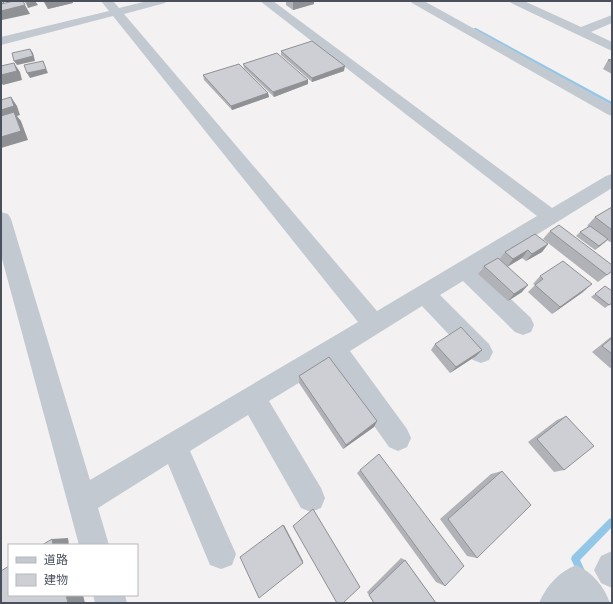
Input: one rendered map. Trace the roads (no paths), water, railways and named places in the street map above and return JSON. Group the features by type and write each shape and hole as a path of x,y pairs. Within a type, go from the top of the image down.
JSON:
{"street":[{"path":"1,41 112,7 161,1"},
{"path":"266,1 551,217"},
{"path":"416,1 612,111"},
{"path":"433,1 612,98"},
{"path":"516,1 612,47"},
{"path":"112,7 374,324"},
{"path":"580,32 612,19"},
{"path":"82,502 611,182"},
{"path":"1,219 94,544"},
{"path":"465,269 523,325"},
{"path":"424,294 481,352"},
{"path":"334,349 398,438"},
{"path":"253,398 311,498"},
{"path":"174,446 221,554"},
{"path":"612,567 610,570 612,572"},
{"path":"555,603 576,581 594,603"}],"waterway":[{"path":"475,29 612,104"},
{"path":"581,571 575,559 612,522"}]}
